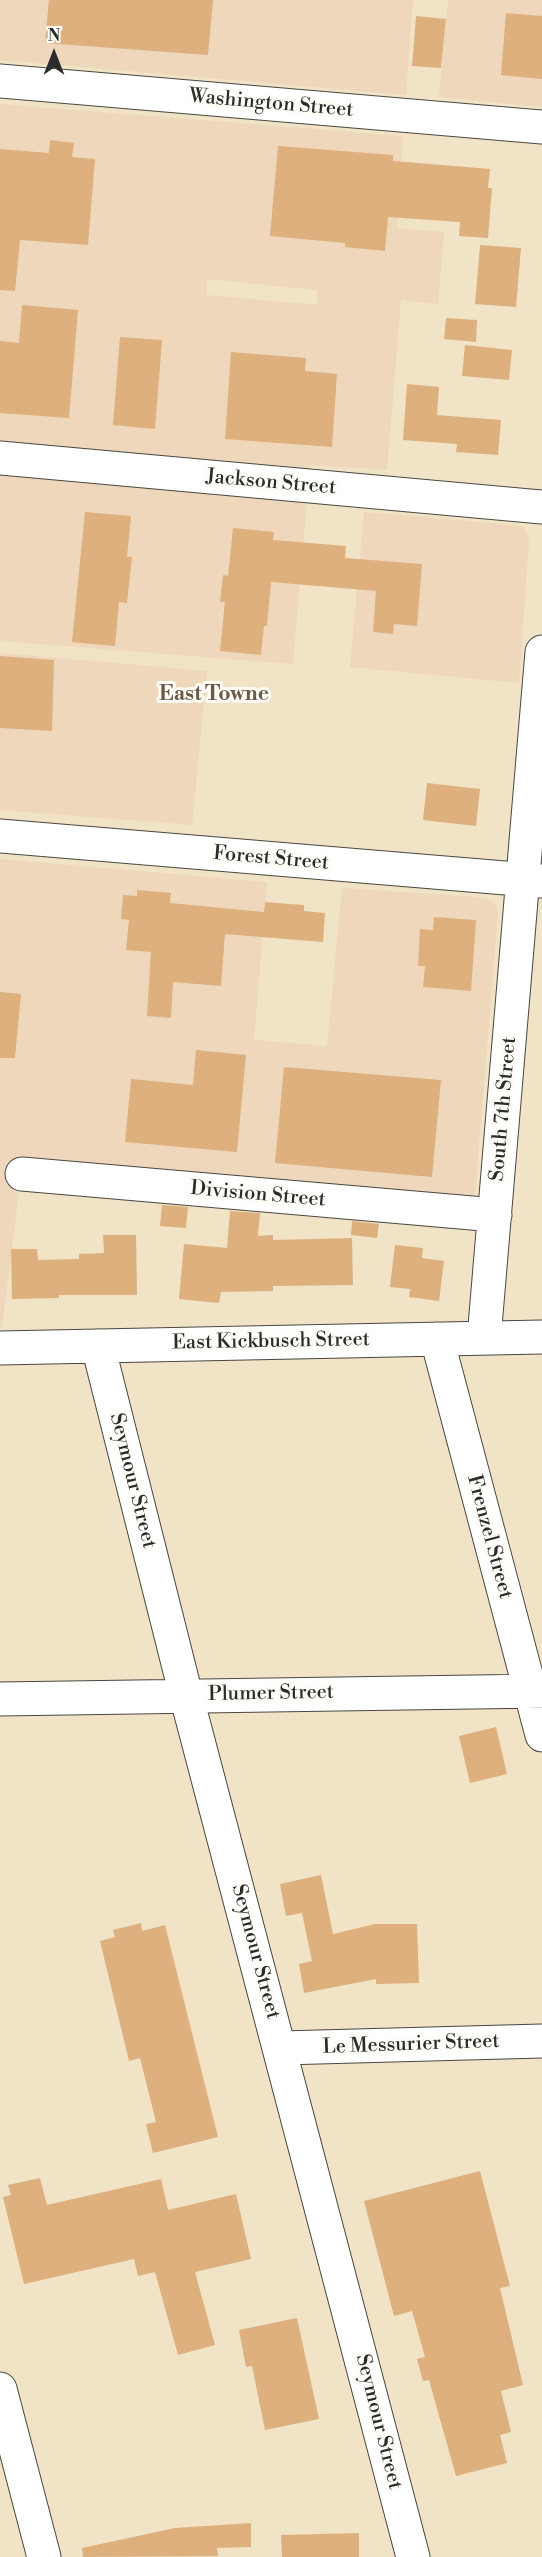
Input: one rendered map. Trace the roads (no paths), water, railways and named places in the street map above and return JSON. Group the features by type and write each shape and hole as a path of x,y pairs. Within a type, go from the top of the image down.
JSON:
{"street":[{"name":"Washington Street","path":"0,81 542,126"},
{"name":"Jackson Street","path":"0,458 542,507"},
{"name":"South 7th Street","path":"484,1338 495,1215 533,880 542,652"},
{"name":"Forest Street","path":"0,836 533,880"},
{"name":"Division Street","path":"22,1174 495,1215"},
{"name":"East Kickbusch Street","path":"0,1348 542,1337"},
{"name":"Frenzel Street","path":"437,1339 536,1691 542,1735"},
{"name":"Seymour Street","path":"98,1346 186,1695 281,2048 413,2557"},
{"name":"Plumer Street","path":"0,1699 536,1691"},
{"name":"Le Messurier Street","path":"281,2048 542,2041"},
{"path":"0,2389 44,2557"}],"district":[{"name":"East Towne","path":"214,695"}]}
